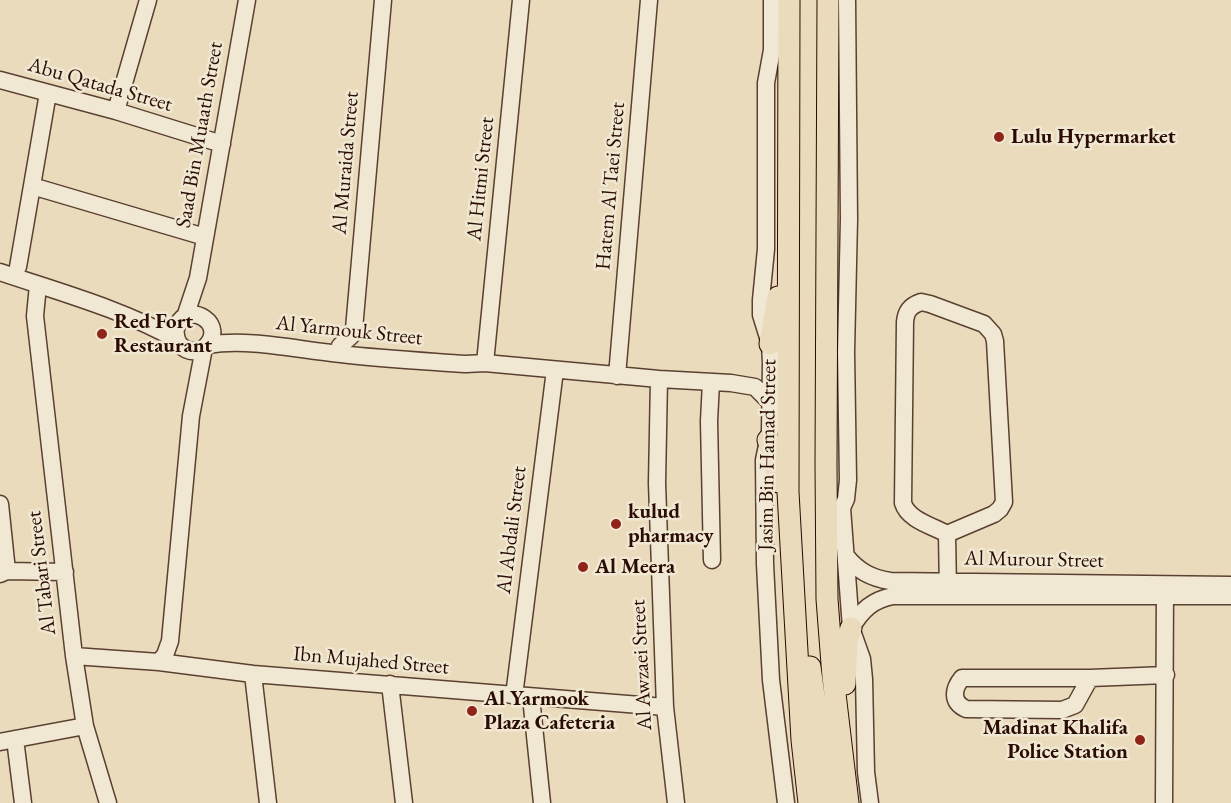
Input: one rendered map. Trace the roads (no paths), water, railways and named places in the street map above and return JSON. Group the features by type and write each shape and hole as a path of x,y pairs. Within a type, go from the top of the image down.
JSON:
{"main road":[{"name":"Jasim Bin Hamad Street","path":"789,0 788,492 802,740 809,803"},
{"path":"828,0 827,599 848,803"},
{"path":"770,353 781,278 788,266"},
{"path":"768,440 777,478 788,492"},
{"path":"826,464 842,507"},
{"path":"792,570 803,618 829,803"},
{"path":"842,760 846,741 846,651 851,628"}],"street":[{"path":"116,111 148,0"},
{"name":"Saad Bin Muaath Street","path":"182,319 198,278 247,0"},
{"name":"Al Muraida Street","path":"354,329 383,0"},
{"name":"Al Hitmi Street","path":"485,363 521,0"},
{"name":"Hatem Al Taei Street","path":"617,375 649,0"},
{"name":"Jasim Bin Hamad Street","path":"772,0 772,50 766,83 766,249 761,300 763,324 770,353 770,431 764,460 765,553 771,680 786,803"},
{"path":"847,0 848,480 846,499 842,507 851,628 861,659 864,679 866,772 870,803"},
{"name":"Abu Qatada Street","path":"0,80 116,111 222,144"},
{"name":"Al Tabari Street","path":"48,93 32,186 34,307 74,656 85,726 108,803"},
{"path":"32,186 205,237"},
{"path":"0,261 140,322 193,351 206,347"},
{"path":"0,272 35,278"},
{"name":"Saad Bin Muaath Street","path":"198,278 207,322"},
{"path":"921,302 984,324 990,329 995,341 1004,502 994,514 947,534 911,515 905,510 903,503 905,322 906,313 912,305 921,302"},
{"path":"140,322 182,319 193,314 207,322 212,335 206,347 193,400 170,641 163,659 159,662"},
{"path":"182,319 175,331 189,370 193,400"},
{"name":"Al Yarmouk Street","path":"207,322 241,335 460,357 485,363 555,370 731,383 754,387 769,401"},
{"path":"340,346 351,336 354,329"},
{"path":"354,329 364,348"},
{"name":"Al Yarmouk Street","path":"206,347 246,343 342,354 466,364 485,363"},
{"name":"Al Yarmouk Street","path":"731,383 757,377 770,353"},
{"name":"Al Abdali Street","path":"542,803 523,696 555,370"},
{"name":"Al Awzaei Street","path":"659,379 657,483 665,707 676,803"},
{"path":"711,382 709,421 712,560"},
{"path":"0,504 4,573 65,573"},
{"path":"947,534 948,588"},
{"name":"Al Murour Street","path":"846,556 858,569 878,579 948,588 1165,590 1231,596"},
{"name":"Al Murour Street","path":"1165,590 1231,585"},
{"name":"Al Murour Street","path":"851,628 863,610 882,598 948,588"},
{"path":"1164,803 1165,590"},
{"path":"170,641 172,651 183,665"},
{"name":"Ibn Mujahed Street","path":"74,656 159,662 253,674 665,707"},
{"path":"253,674 268,803"},
{"path":"1090,678 1075,705 1062,710 966,708 959,706 955,701 954,692 962,678 1090,678 1166,675"},
{"path":"390,684 404,803"},
{"path":"22,803 8,741 85,726"}],"place":[{"name":"Lulu Hypermarket","path":"999,137"},
{"name":"Red Fort Restaurant","path":"102,334"},
{"name":"kulud pharmacy","path":"616,524"},
{"name":"Al Meera","path":"583,567"},
{"name":"Al Yarmook Plaza Cafeteria","path":"472,711"},
{"name":"Madinat Khalifa Police Station","path":"1140,740"}]}
